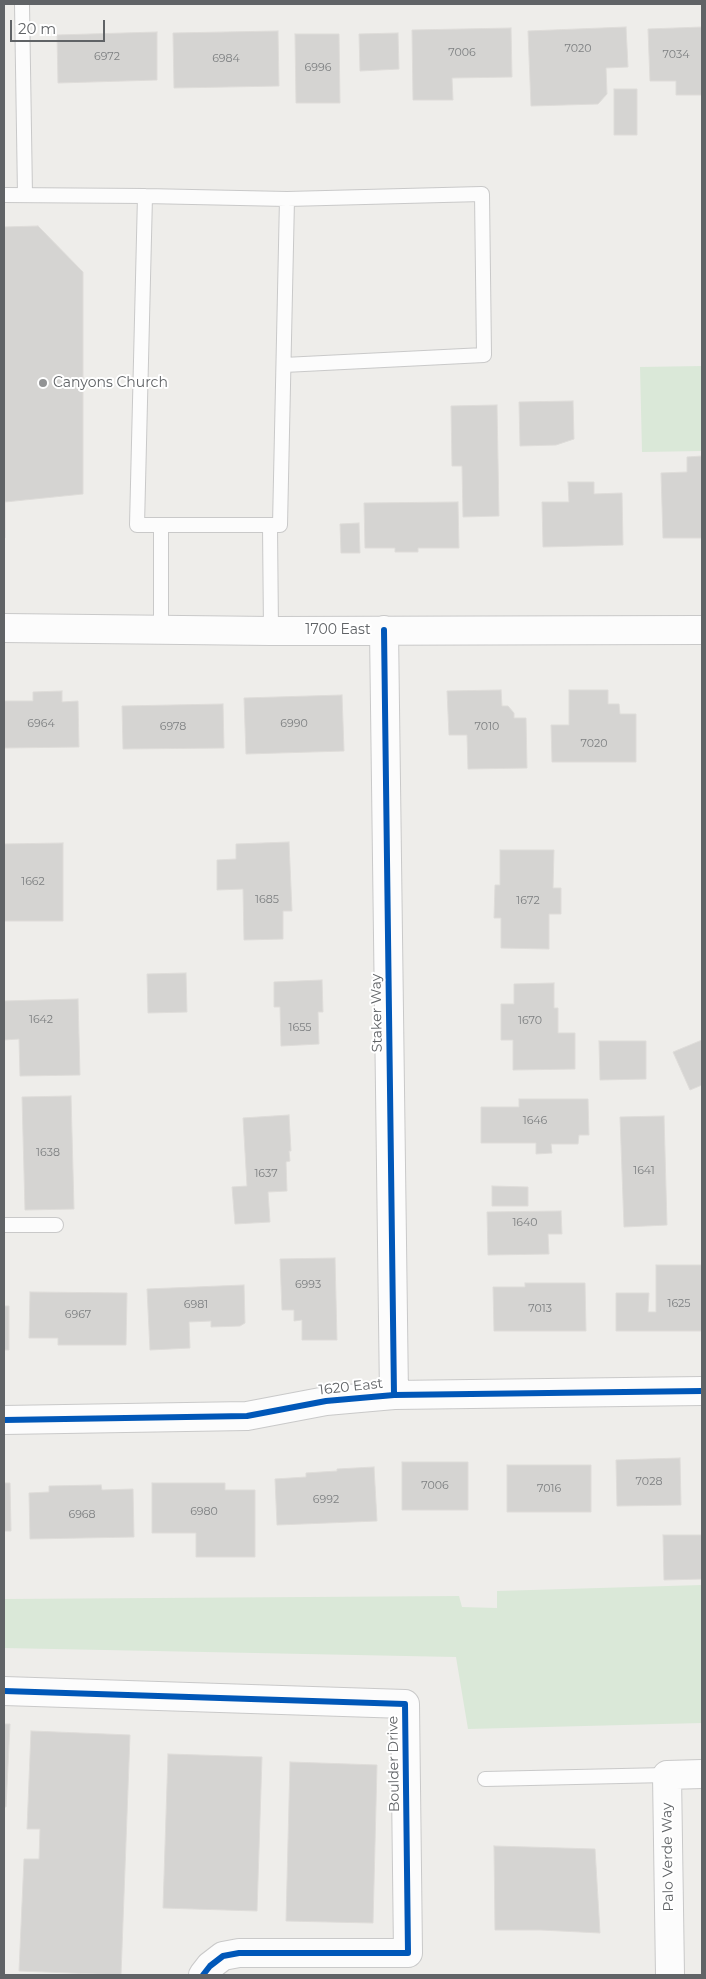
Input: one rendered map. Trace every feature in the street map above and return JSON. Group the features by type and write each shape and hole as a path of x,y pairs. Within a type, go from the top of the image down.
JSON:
{"street":[{"name":"1700 East","path":"4,628 270,631 702,630"},
{"name":"Staker Way","path":"384,630 394,1395"},
{"name":"1620 East","path":"4,1420 248,1416 326,1401 394,1395 702,1391"},
{"name":"Boulder Drive","path":"4,1691 406,1704 408,1953 240,1953 223,1956 210,1966 203,1975"},
{"path":"666,1775 702,1774"},
{"name":"Palo Verde Way","path":"666,1775 670,1975"}],"lane":[{"path":"22,4 25,195"},
{"path":"4,195 287,199 482,194 484,355 284,365"},
{"path":"145,196 137,525 161,526 280,526 287,199"},
{"path":"161,526 161,630"},
{"path":"270,526 270,631"},
{"path":"4,1225 56,1225"},
{"path":"485,1779 666,1775"}],"green space":[{"path":"702,366 702,451 642,452 640,367"},
{"path":"702,1585 702,1723 468,1729 456,1657 4,1648 4,1599 459,1596 462,1607 497,1608 497,1591"}],"building":[{"path":"626,27 628,67 606,68 607,94 598,104 531,106 528,31"},
{"path":"702,27 702,95 676,95 676,81 650,81 648,29"},
{"path":"511,28 512,77 452,78 453,100 413,100 412,30"},
{"path":"278,31 279,86 174,88 173,33"},
{"path":"157,32 157,80 58,83 57,35"},
{"path":"398,33 399,69 360,71 359,34"},
{"path":"295,34 339,34 340,103 296,103"},
{"path":"614,89 637,89 637,135 614,135"},
{"name":"Canyons Church","path":"38,226 83,272 83,494 5,502 4,538 4,227"},
{"path":"573,401 574,439 556,445 520,446 519,402"},
{"path":"497,405 499,516 463,517 462,466 452,466 451,406"},
{"path":"702,456 702,538 663,538 661,473 687,472 687,457"},
{"path":"568,482 594,482 594,494 622,493 623,545 543,547 542,502 569,502"},
{"path":"458,502 459,548 418,548 418,552 395,552 395,548 365,548 364,503"},
{"path":"359,523 360,553 341,553 340,524"},
{"path":"501,690 502,706 508,706 514,713 514,718 526,718 527,768 468,769 467,735 449,735 447,691"},
{"path":"569,690 608,690 608,704 619,704 620,714 636,714 636,762 552,762 551,725 569,725"},
{"path":"62,691 62,702 78,701 79,747 4,748 4,701 33,701 33,692"},
{"path":"342,695 344,751 246,754 244,698"},
{"path":"223,704 224,748 123,749 122,706"},
{"path":"289,842 292,911 283,911 283,939 244,940 243,889 217,890 217,860 236,859 236,844"},
{"path":"63,843 63,921 4,921 4,844"},
{"path":"500,850 554,850 553,888 561,888 561,914 549,914 549,949 501,948 501,918 494,918 495,885 500,885"},
{"path":"186,973 187,1012 148,1013 147,974"},
{"path":"322,980 323,1012 318,1012 319,1044 281,1046 280,1007 274,1007 274,982"},
{"path":"554,983 554,1008 558,1008 558,1033 575,1033 575,1069 513,1070 513,1040 501,1040 501,1004 514,1004 514,984"},
{"path":"78,999 80,1075 20,1076 19,1039 4,1040 4,1001"},
{"path":"702,1040 702,1085 690,1090 673,1052"},
{"path":"599,1041 646,1041 646,1079 600,1080"},
{"path":"71,1096 74,1209 25,1210 22,1097"},
{"path":"519,1099 588,1099 589,1135 579,1135 578,1144 551,1144 552,1153 536,1154 536,1143 481,1143 481,1107 519,1107"},
{"path":"289,1115 291,1151 289,1151 290,1161 286,1162 287,1191 268,1192 270,1222 235,1224 232,1187 247,1186 243,1118"},
{"path":"664,1116 667,1225 624,1227 620,1117"},
{"path":"492,1186 528,1187 528,1206 492,1206"},
{"path":"561,1211 562,1234 548,1234 549,1254 488,1255 487,1212"},
{"path":"335,1258 337,1340 302,1340 302,1320 294,1321 294,1310 282,1310 280,1259"},
{"path":"656,1265 702,1265 702,1331 616,1331 616,1293 649,1293 648,1312 656,1312"},
{"path":"525,1283 585,1283 586,1331 494,1331 493,1287 525,1287"},
{"path":"244,1285 245,1323 240,1326 211,1327 211,1321 189,1322 190,1348 150,1350 147,1289"},
{"path":"30,1292 127,1293 126,1345 58,1345 58,1338 29,1338"},
{"path":"4,1306 9,1306 9,1350 4,1350"},
{"path":"680,1458 681,1505 617,1506 616,1460"},
{"path":"402,1462 468,1462 468,1510 402,1510"},
{"path":"507,1465 591,1465 591,1512 507,1512"},
{"path":"374,1467 377,1521 277,1525 275,1479 306,1477 306,1473 337,1471 337,1469"},
{"path":"4,1483 10,1483 11,1531 4,1531"},
{"path":"152,1483 225,1483 225,1490 255,1490 255,1557 196,1557 196,1533 152,1533"},
{"path":"101,1485 102,1490 133,1489 134,1537 30,1539 29,1493 49,1492 49,1486"},
{"path":"663,1535 702,1535 702,1579 664,1580"},
{"path":"4,1724 10,1724 6,1807 4,1807"},
{"path":"31,1731 130,1735 121,1975 19,1971 24,1859 39,1859 40,1829 27,1829"},
{"path":"168,1754 262,1757 257,1911 163,1908"},
{"path":"290,1762 377,1765 373,1923 286,1921"},
{"path":"494,1846 595,1849 600,1933 495,1930"}],"cycle path":[{"path":"384,630 394,1395"},
{"path":"4,1420 247,1416 326,1401 394,1395 702,1391"},
{"path":"4,1691 405,1704 408,1953 239,1953 223,1956 210,1966 203,1975"}],"place":[{"name":"Canyons Church","path":"43,383"}]}
